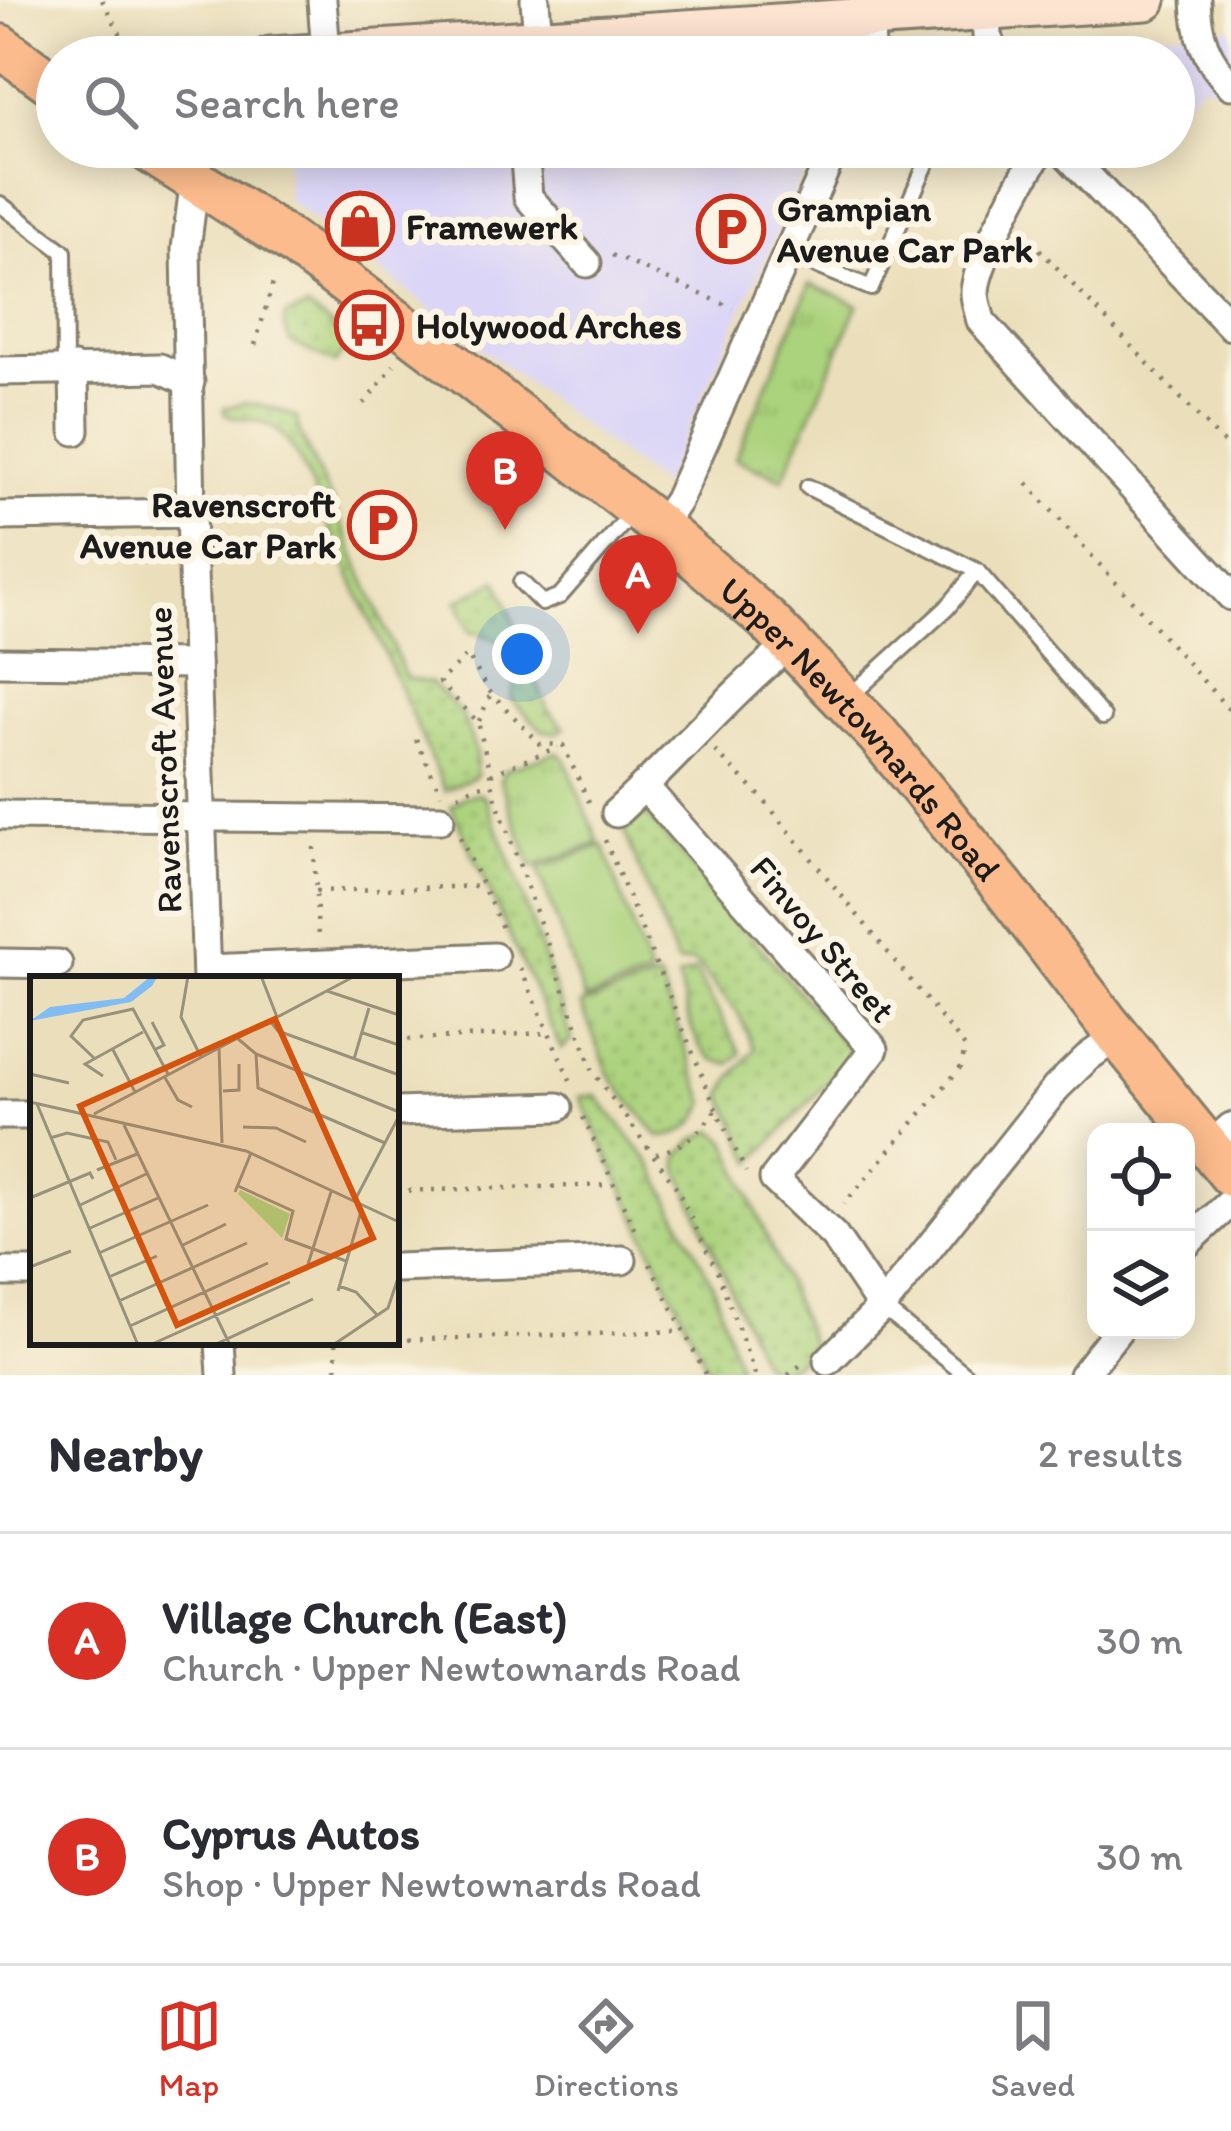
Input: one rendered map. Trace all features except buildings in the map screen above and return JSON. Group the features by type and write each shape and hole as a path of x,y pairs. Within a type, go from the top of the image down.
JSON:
{"main road":[{"path":"878,36 986,10 1146,0"},
{"path":"527,34 750,13 860,36"},
{"path":"0,46 36,68"},
{"name":"Upper Newtownards Road","path":"195,168 550,438 791,644 877,734 1118,1036 1223,1150"}],"street":[{"path":"322,0 325,36"},
{"path":"1196,0 1203,47 1231,85"},
{"path":"986,10 987,36"},
{"name":"Ravenscroft Avenue","path":"189,168 179,373 191,513 207,974"},
{"path":"526,168 528,197 587,263"},
{"path":"649,518 678,500 826,168"},
{"path":"1028,168 981,268 975,293 981,321 1231,596"},
{"path":"1080,168 1231,326"},
{"path":"0,371 70,368 179,373"},
{"path":"70,368 75,431"},
{"path":"0,515 191,513"},
{"path":"607,817 645,787 736,692 791,644"},
{"path":"0,662 196,664"},
{"name":"Finvoy Street","path":"645,787 874,1049 773,1179"},
{"path":"0,815 444,814"},
{"path":"207,974 503,947"},
{"path":"0,963 58,964"},
{"path":"828,1361 882,1307 1057,1087 1118,1036"},
{"path":"399,1112 571,1103"},
{"path":"773,1179 834,1236 882,1307"},
{"path":"1195,1236 1231,1202"},
{"path":"399,1268 622,1260"},
{"path":"1082,1375 1111,1339"},
{"path":"220,1345 222,1375"}],"lane":[{"path":"789,254 871,288 925,168"},
{"path":"0,204 64,252 70,368"},
{"path":"808,487 977,572 1103,717"},
{"path":"521,582 542,603 560,596 649,518"},
{"path":"845,701 947,608 977,572"},
{"path":"882,1307 966,1375"}],"path":[{"path":"102,0 124,36"},
{"path":"1004,218 1020,229 1231,451"},
{"path":"587,263 608,253 761,319"},
{"path":"255,346 277,272"},
{"path":"364,404 398,361"},
{"path":"1027,483 1231,712"},
{"path":"563,745 540,744 491,693 467,655 440,682 478,722 502,819 593,1072 675,1185 718,1273 755,1375"},
{"path":"478,722 491,693"},
{"path":"698,734 763,798 964,1047 961,1067 825,1227"},
{"path":"416,739 444,814 483,886 503,947 549,1033 571,1103 706,1375"},
{"path":"491,774 563,745"},
{"path":"563,745 589,802"},
{"path":"444,814 458,795 477,785 493,784"},
{"path":"313,817 319,964"},
{"path":"607,817 716,1109 748,1175 773,1179"},
{"path":"316,891 483,886"},
{"path":"399,1040 549,1033"},
{"path":"656,1154 692,1138 716,1109"},
{"path":"399,1191 615,1185"},
{"path":"399,1340 684,1331"},
{"path":"336,1345 337,1375"}],"shaded area":[{"path":"1231,28 1231,94 1203,83 1195,91 1195,36 1116,36"},
{"path":"287,168 806,168 662,486 284,197 288,197"}],"green space":[{"path":"810,284 858,305 783,479 735,459"},
{"path":"307,308 352,340 335,363 290,342 285,316"},
{"path":"245,403 297,418 406,678 431,683 462,714 476,752 476,776 445,791 300,461 270,426 224,413 224,408"},
{"path":"498,580 547,709 565,728 557,733 542,730 511,699 516,671 512,652 496,640 470,632 457,601"},
{"path":"557,752 565,759 599,843 532,867 500,780 505,770"},
{"path":"479,793 514,871 572,1040 561,1049 451,807"},
{"path":"644,812 853,1055 753,1162 723,1095 755,1049 738,1013 694,962 677,963 624,831"},
{"path":"603,845 650,976 585,1000 538,869"},
{"path":"695,971 741,1053 730,1064 707,1054 693,1032 678,978"},
{"path":"659,978 706,1103 688,1128 659,1137 610,1076 581,1005"},
{"path":"596,1095 652,1165 713,1285 738,1366 732,1375 711,1375 580,1097"},
{"path":"714,1131 727,1141 811,1343 785,1370 770,1370 761,1361 679,1170 679,1156 694,1140"}],"place":[{"name":"Framewerk","path":"360,226"},
{"name":"Grampian Avenue Car Park","path":"731,229"},
{"name":"Holywood Arches","path":"369,325"},
{"name":"Ravenscroft Avenue Car Park","path":"382,525"},
{"name":"Cyprus Autos","path":"505,530"},
{"name":"Village Church (East)","path":"638,634"}]}
